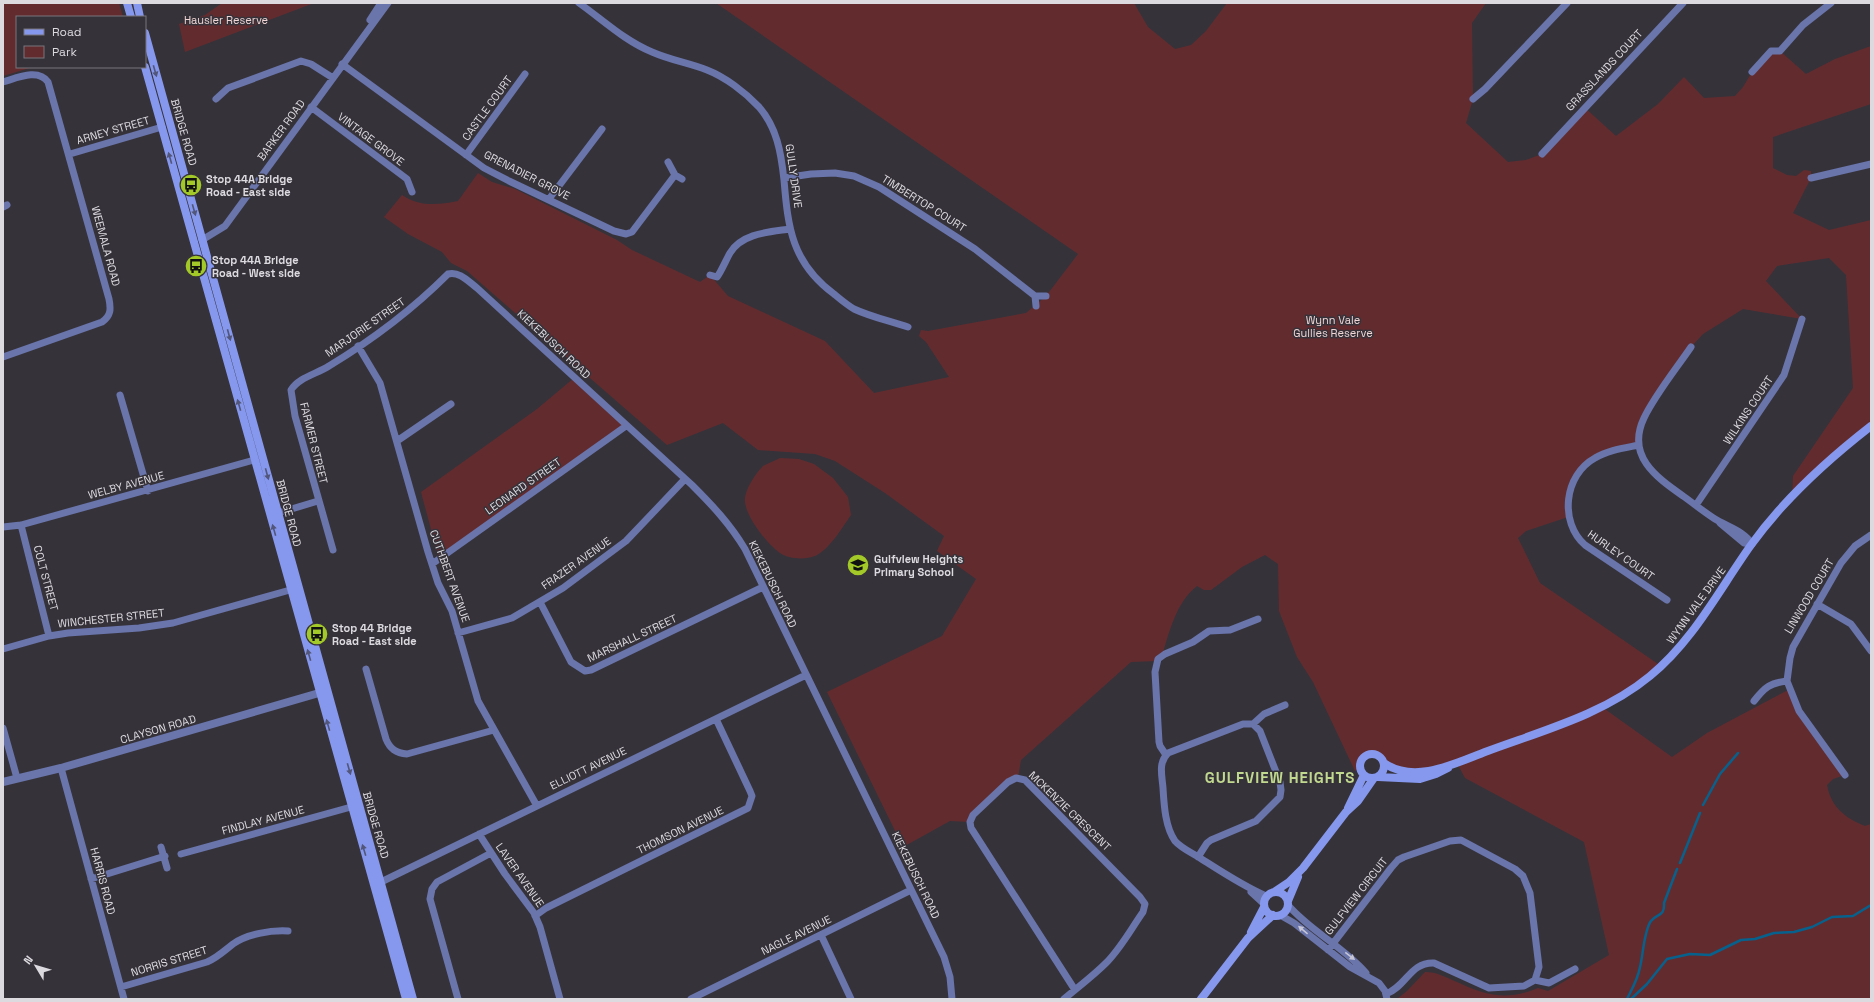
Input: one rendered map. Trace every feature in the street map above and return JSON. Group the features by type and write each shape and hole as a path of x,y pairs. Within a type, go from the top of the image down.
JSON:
{"main road":[{"path":"127,3 131,16"},
{"path":"137,3 140,16"},
{"name":"BRIDGE ROAD","path":"146,37 278,513 294,589"},
{"name":"BRIDGE ROAD","path":"145,68 254,460 294,589 355,806 413,999"},
{"path":"162,127 171,126"},
{"path":"194,244 202,240"},
{"name":"WYNN VALE DRIVE","path":"1384,763 1393,769 1411,773 1426,771 1457,763 1588,713 1615,700 1642,682 1666,662 1690,635 1752,544 1786,503 1809,479 1871,426"},
{"path":"254,460 263,458"},
{"path":"1201,999 1248,938 1265,903 1274,892 1289,882 1303,868 1346,812 1358,801 1376,777 1384,770 1384,763 1380,757 1376,755 1367,755 1360,764 1364,775"},
{"name":"WYNN VALE DRIVE","path":"1376,777 1420,779 1436,774 1457,763"},
{"path":"1364,775 1376,777"},
{"path":"1346,812 1364,775"},
{"path":"1248,938 1276,915 1285,911 1303,868"},
{"name":"BRIDGE ROAD","path":"378,885 406,999"},
{"path":"1274,892 1283,894 1288,903"},
{"path":"1265,903 1268,913 1276,915"}],"street":[{"name":"BARKER ROAD","path":"202,240 225,226 333,78 381,3"},
{"name":"BARKER ROAD","path":"342,64 388,3"},
{"name":"GULLY DRIVE","path":"579,3 626,38 652,52 707,70 725,80 758,106 776,135 782,154 790,229 798,253 812,273 827,289 853,308 908,327"},
{"path":"1473,99 1485,89 1567,3"},
{"name":"GRASSLANDS COURT","path":"1542,154 1684,3"},
{"path":"1752,72 1771,52 1780,51 1803,25 1831,3"},
{"path":"216,99 228,88 300,61 311,64 333,78"},
{"name":"GRENADIER GROVE","path":"342,64 466,156 509,181 614,231 626,234 632,232 675,174"},
{"name":"CASTLE COURT","path":"466,156 525,74"},
{"name":"WEEMALA ROAD","path":"3,82 30,75 41,76 48,82 70,154 109,299 110,311 108,318 102,322 3,357"},
{"name":"VINTAGE GROVE","path":"311,108 407,179 412,192"},
{"name":"ARNEY STREET","path":"70,154 162,127"},
{"path":"549,199 602,129"},
{"path":"668,162 675,174 682,179"},
{"path":"1811,178 1871,164"},
{"name":"TIMBERTOP COURT","path":"784,178 811,174 835,173 854,176 879,187 975,249 1036,296"},
{"path":"710,275 717,277 720,275 722,266 732,250 743,241 756,235 790,229"},
{"name":"KIEKEBUSCH ROAD","path":"448,274 451,273 460,275 477,288 685,479 713,506 734,531 763,587 944,957 950,977 952,999"},
{"name":"MARJORIE STREET","path":"291,390 298,382 329,367 410,310 448,274"},
{"path":"1036,306 1036,296 1046,296"},
{"name":"WILKINS COURT","path":"1696,505 1784,375 1802,319"},
{"name":"CUTHBERT AVENUE","path":"358,346 380,383 432,564 438,583 452,611 474,690 494,730 537,806"},
{"path":"1691,347 1643,419 1639,435 1639,445 1645,463 1651,472 1715,519 1748,538 1752,544"},
{"name":"FARMER STREET","path":"291,390 293,408 333,550"},
{"path":"120,395 148,491"},
{"path":"397,441 451,404"},
{"name":"LEONARD STREET","path":"432,564 626,426"},
{"name":"HURLEY COURT","path":"1639,445 1609,452 1586,464 1576,478 1569,494 1569,520 1574,533 1586,545 1667,600"},
{"name":"WELBY AVENUE","path":"3,527 21,525 148,491 254,460"},
{"name":"FRAZER AVENUE","path":"458,632 512,618 563,588 626,541 685,479"},
{"name":"FARMER STREET","path":"278,513 318,501"},
{"name":"COLT STREET","path":"21,525 50,636"},
{"name":"LINWOOD COURT","path":"1845,775 1799,711 1787,681 1793,647 1817,604 1849,553 1855,546 1871,535"},
{"name":"MARSHALL STREET","path":"540,602 571,662 585,671 607,663 763,587"},
{"name":"WINCHESTER STREET","path":"3,649 50,636 173,623 294,589"},
{"path":"1817,604 1851,624 1871,651"},
{"path":"1166,755 1159,742 1155,672 1157,661 1162,656 1193,642 1209,631 1230,630 1258,619"},
{"path":"366,670 388,745 395,751 407,754 494,730"},
{"name":"ELLIOTT AVENUE","path":"378,885 479,834 806,675"},
{"path":"1754,701 1764,688 1774,682 1787,681"},
{"name":"CLAYSON ROAD","path":"3,782 61,768 323,692"},
{"path":"1265,903 1246,888 1178,844 1172,834 1164,806 1161,767 1162,761 1166,755 1173,750 1243,724 1253,724 1264,714 1285,705"},
{"name":"THOMSON AVENUE","path":"535,916 546,908 748,808 752,796 716,719"},
{"path":"1198,857 1209,841 1253,823 1280,797 1280,782 1260,732 1253,724"},
{"path":"3,728 17,778"},
{"name":"HARRIS ROAD","path":"61,768 124,999"},
{"name":"MCKENZIE CRESCENT","path":"1064,999 1075,990 1107,962 1143,912 1145,904 1064,818 1025,780 1016,778 1008,782 973,814 970,825 1075,990"},
{"name":"FINDLAY AVENUE","path":"181,854 355,806"},
{"name":"LAVER AVENUE","path":"479,834 535,916 540,927 560,999"},
{"name":"GULFVIEW CIRCUIT","path":"1328,950 1398,860 1450,841 1461,840 1515,869 1523,876 1531,898 1539,968 1535,980"},
{"path":"161,846 165,856 167,868"},
{"path":"458,999 430,899 430,894 437,882 491,853"},
{"path":"91,879 165,856"},
{"name":"NAGLE AVENUE","path":"691,999 911,890"},
{"path":"1288,903 1299,917 1355,960 1369,976"},
{"path":"1276,915 1294,923 1350,967 1369,976 1379,983 1387,996 1396,990 1415,969 1426,963 1434,963 1489,988 1524,986 1535,980 1549,983 1575,969"},
{"name":"NORRIS STREET","path":"121,987 214,960 242,939 276,930 288,931"},
{"path":"821,935 851,999"}],"green space":[{"path":"3,3 119,3 123,16 16,16 16,68 30,68 3,76"},
{"name":"Hausler Reserve","path":"222,3 314,3 185,52 179,24 205,15"},
{"name":"Wynn Vale Gullies Reserve","path":"716,3 1134,3 1148,27 1175,49 1191,45 1206,31 1227,3 1486,3 1472,23 1473,99 1466,123 1508,162 1526,160 1542,154 1584,107 1616,136 1658,104 1684,77 1704,98 1735,96 1743,87 1752,72 1771,51 1780,51 1806,74 1835,59 1871,46 1871,104 1773,137 1773,168 1787,175 1796,176 1804,170 1811,171 1811,178 1793,213 1829,230 1871,220 1871,426 1792,497 1793,476 1853,388 1846,275 1829,258 1777,266 1766,281 1802,319 1743,309 1703,334 1691,347 1649,409 1639,445 1595,458 1576,478 1568,517 1526,531 1518,538 1540,583 1661,666 1602,707 1672,757 1707,733 1790,689 1793,700 1845,775 1833,779 1827,785 1832,800 1840,811 1851,819 1865,826 1871,824 1871,999 1397,999 1425,972 1437,974 1478,991 1497,995 1516,995 1538,988 1548,991 1609,955 1584,842 1465,778 1457,763 1411,773 1383,761 1376,755 1367,755 1363,759 1360,768 1355,771 1313,682 1297,657 1279,611 1278,564 1265,555 1242,567 1211,590 1204,590 1197,586 1184,600 1174,618 1162,656 1157,661 1131,662 1021,760 1018,778 1016,778 970,822 950,821 903,847 827,692 942,636 976,579 937,551 944,536 885,493 835,461 815,454 758,450 723,423 667,445 467,271 451,263 442,252 408,234 384,217 402,195 415,202 429,204 458,201 478,173 492,182 515,189 617,240 632,250 700,282 710,275 728,296 825,341 874,393 949,377 926,342 919,336 921,330 928,331 1026,313 1046,296 1078,254"},
{"path":"574,378 626,426 439,559 421,492 537,409"},
{"path":"780,458 799,459 814,464 833,478 848,497 851,515 830,544 815,556 797,558 787,557 780,553 769,543 757,528 745,505 747,490 757,473 763,466"}],"waterway":[{"path":"1703,805 1720,774 1738,753"},
{"path":"1680,863 1700,813"},
{"path":"1627,999 1635,984 1639,971 1645,937 1649,925 1653,919 1662,913 1664,903 1677,869"},
{"path":"1631,999 1647,984 1667,959 1690,954 1710,955 1741,940 1755,939 1774,933 1794,932 1812,927 1832,917 1853,916 1871,905"}],"place":[{"name":"Stop 44A Bridge Road - East side","path":"191,185"},
{"name":"Stop 44A Bridge Road - West side","path":"196,266"},
{"name":"Gulfview Heights Primary School","path":"858,565"},
{"name":"Stop 44 Bridge Road - East side","path":"317,634"}],"district":[{"name":"GULFVIEW HEIGHTS","path":"1280,778"}]}
